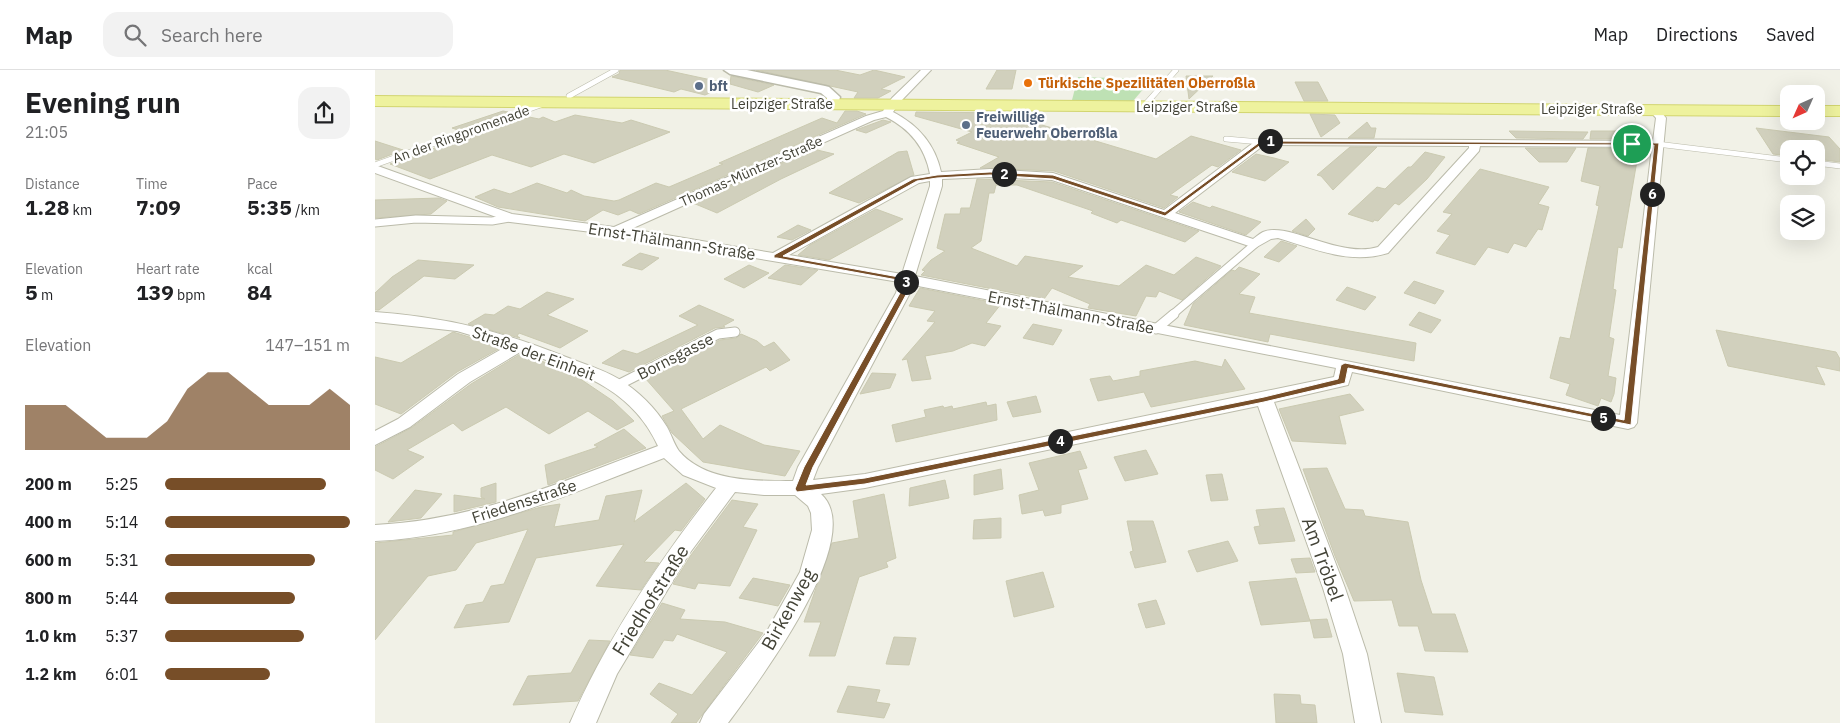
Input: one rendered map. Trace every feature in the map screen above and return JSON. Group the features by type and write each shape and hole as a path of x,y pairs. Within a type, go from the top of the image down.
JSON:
{"main road":[{"name":"Leipziger Straße","path":"375,101 833,105 889,109 1143,107 1780,110"},
{"path":"1825,111 1840,111"}],"street":[{"path":"730,70 825,90 832,94 833,105"},
{"path":"800,489 808,467 903,293 936,186 937,176 927,145 916,131 889,109 926,70"},
{"path":"814,105 820,97 820,93 815,88"},
{"name":"Thomas-Müntzer-Straße","path":"616,231 889,109"},
{"path":"1165,214 1261,142 1657,144 1661,118 1654,110"},
{"path":"777,256 915,180 937,176 990,173 1053,177 1255,244 1267,235 1279,234 1333,250 1353,254 1370,254 1383,250 1475,149 1474,143"},
{"name":"Ernst-Thälmann-Straße","path":"375,169 511,218 616,231 777,256 907,279 1628,423 1657,144"},
{"name":"Straße der Einheit","path":"375,316 449,325 520,345 604,378 641,406 657,426 674,457 694,472 713,480 730,484 800,489 865,481 1264,400 1342,381 1345,365"},
{"path":"375,439 403,423 464,378 520,345"},
{"name":"Am Tröbel","path":"1264,400 1334,588 1355,654 1368,723"},
{"name":"Friedensstraße","path":"375,533 432,528 499,512 565,489 668,449"},
{"name":"Friedhofstraße","path":"583,723 608,667 675,557 730,484"},
{"name":"Birkenweg","path":"713,723 774,640 811,574 822,530 821,513 816,501 800,489"}],"lane":[{"path":"569,96 616,70"},
{"path":"1143,107 1176,70"},
{"name":"An der Ringpromenade","path":"375,165 546,103"},
{"path":"1226,140 1261,142"},
{"path":"1657,144 1780,159"},
{"path":"1825,164 1840,166"},
{"name":"Ernst-Thälmann-Straße","path":"375,223 416,219 492,221 511,218"},
{"path":"1156,329 1255,244"},
{"name":"Bornsgasse","path":"616,386 717,334 735,332"}],"green space":[{"path":"1078,77 1152,79 1133,101 1072,100"}],"building":[{"path":"620,70 665,70 730,84 705,95 681,89 674,92 612,77 619,74"},
{"path":"756,70 835,70 860,75 874,70 905,77 881,89 891,91 878,98 854,98 858,92"},
{"path":"997,70 1016,70 1012,89 986,89"},
{"path":"731,76 774,85 758,92 730,84"},
{"path":"1186,76 1213,76 1189,99"},
{"path":"1295,82 1318,82 1328,101 1304,101"},
{"path":"503,111 508,112 458,130 452,128"},
{"path":"845,111 857,111 866,114 639,214 630,210 618,215 603,210 585,221 498,207 475,197 494,189 510,194 537,183 567,193 571,190 584,196 614,201 619,200 656,183 669,187 822,118 837,123"},
{"path":"916,112 1013,113 1043,117 1042,125 1156,159 1191,136 1241,150 1218,167 1212,165 1170,195 1178,197 1164,208 1054,171 980,168 999,157 957,143 960,142 956,140 972,132 915,116"},
{"path":"1310,114 1335,115 1340,123 1321,137"},
{"path":"575,115 622,123 631,120 670,132 594,163 564,154 531,167 492,155 430,179 390,164 524,116 539,119 543,117 555,122"},
{"path":"883,120 891,122 866,133 856,130"},
{"path":"1367,122 1371,128 1376,128 1374,138 1348,138"},
{"path":"1756,128 1829,137 1840,149 1840,162 1825,160 1825,140 1780,140 1780,155 1773,154"},
{"path":"1509,131 1588,132 1583,139 1516,138"},
{"path":"1591,131 1641,133 1640,139 1590,139"},
{"path":"375,141 403,150 377,160 375,159"},
{"path":"1350,147 1377,147 1333,190 1321,176 1317,175"},
{"path":"1525,148 1576,148 1567,162 1539,162"},
{"path":"1588,148 1639,149 1622,248 1618,247 1613,289 1616,290 1609,337 1614,339 1608,376 1616,378 1614,394 1611,402 1601,398 1598,406 1566,395 1570,384 1550,378 1560,337 1570,339 1599,206 1596,205 1600,186 1581,181"},
{"path":"813,149 834,154 781,179 717,213 693,203"},
{"path":"907,151 914,175 859,203 829,193 898,152"},
{"path":"1425,152 1445,157 1427,179 1399,205 1395,203 1378,221 1374,220 1373,222 1348,214 1377,187 1385,189 1408,167 1411,167"},
{"path":"1256,154 1289,162 1265,181 1232,172"},
{"path":"1480,169 1549,187 1538,204 1549,207 1542,230 1538,229 1526,247 1514,243 1508,253 1488,247 1475,265 1436,253 1450,235 1437,231 1452,214 1443,212"},
{"path":"977,179 1052,182 1199,231 1185,242 1121,220 1117,223 1091,213 1093,211 1017,185 996,185 994,193 989,193 981,241 971,248 1017,266 1025,256 1083,266 1068,277 1119,286 1146,265 1174,275 1196,257 1221,266 1182,300 1159,291 1156,297 1146,296 1136,316 1088,308 1090,304 1052,288 1044,299 921,275 925,271 922,270 931,260 945,251 937,248 945,214 960,214 961,208 970,208"},
{"path":"439,198 447,201 431,214 375,218 375,200"},
{"path":"1193,202 1210,208 1212,206 1261,222 1246,235 1179,212"},
{"path":"876,209 903,219 829,260 798,255 810,245"},
{"path":"1306,219 1315,229 1308,236 1292,231"},
{"path":"798,225 811,230 792,240 777,237"},
{"path":"1281,241 1297,246 1279,262 1264,257"},
{"path":"640,253 659,258 642,270 622,265"},
{"path":"418,260 474,265 455,279 424,276 379,310 375,310 375,293 392,277"},
{"path":"749,265 769,273 744,288 724,279"},
{"path":"785,265 818,270 801,285 768,278"},
{"path":"1239,267 1260,274 1239,294 1255,297 1249,313 1416,343 1414,361 1270,334 1268,342 1184,325 1193,304 1232,270 1235,271"},
{"path":"1414,281 1444,291 1435,304 1404,293"},
{"path":"1347,287 1376,297 1365,310 1336,300"},
{"path":"920,288 1001,304 986,323 1001,326 985,346 972,343 953,351 925,356 931,379 912,381 907,359 902,360 935,322 927,321 935,311 909,306"},
{"path":"547,292 574,299 547,315 588,331 560,348 519,333 517,336 520,338 468,324 485,314 494,315 508,306 520,309"},
{"path":"699,305 734,320 723,326 725,327 715,328 629,372 602,363 623,350 637,354 698,325 679,316"},
{"path":"1419,312 1441,320 1431,333 1409,325"},
{"path":"1033,324 1062,330 1053,345 1023,338"},
{"path":"1716,330 1836,352 1840,359 1840,371 1816,366 1825,385 1728,366"},
{"path":"453,332 502,347 457,372 401,414 375,404 375,357 401,363"},
{"path":"741,334 757,341 764,347 774,342 790,360 770,371 766,367 681,409 703,439 720,425 764,445 800,451 785,476 703,462 672,433 662,416 674,411 645,378 720,340 736,338"},
{"path":"522,353 573,374 613,401 634,421 617,430 588,411 549,434 506,407 462,431 453,423 407,450 424,457 393,479 375,470 375,447 411,428 471,384"},
{"path":"1225,359 1245,389 1151,407 1144,392 1098,401 1090,379 1110,376 1113,381 1140,376 1140,371 1195,361 1222,367"},
{"path":"872,373 896,374 890,388 860,394"},
{"path":"1350,394 1364,410 1339,416 1346,444 1292,441 1279,409"},
{"path":"1036,396 1041,412 1013,417 1007,402"},
{"path":"986,402 987,406 996,404 997,420 896,442 892,425 926,417 924,410 943,406 944,408 952,406 953,409"},
{"path":"624,429 646,448 548,485 545,465 598,447 594,445"},
{"path":"1146,450 1158,474 1125,481 1114,457"},
{"path":"1080,451 1087,468 1078,470 1088,499 1061,505 1061,513 1045,516 1043,510 1022,514 1019,495 1039,490 1029,463"},
{"path":"1327,468 1345,509 1363,510 1365,516 1408,522 1421,580 1432,614 1455,614 1468,652 1425,651 1418,626 1399,626 1392,600 1354,601 1335,556 1303,469"},
{"path":"1001,469 1003,489 974,495 974,475"},
{"path":"1222,474 1228,500 1211,501 1206,475"},
{"path":"945,480 949,498 909,506 910,488"},
{"path":"496,483 496,502 454,512 454,495 485,499 481,497 481,488"},
{"path":"686,483 705,499 681,531 675,530 644,562 659,563 641,590 596,586 624,544 536,558 509,622 454,628 466,605 483,602 491,586 504,584 528,529 476,543 456,570 428,576 375,640 375,543 453,535 453,532 541,507 560,504 554,527 599,520 606,496 642,490 634,522"},
{"path":"415,490 442,494 421,518 388,522"},
{"path":"884,494 896,558 886,562 888,567 859,577 835,656 809,656 821,622 804,622 832,543 859,538 853,501"},
{"path":"732,500 758,504 743,527 757,530 730,586 698,583 695,589 673,584 691,555"},
{"path":"1284,508 1295,541 1259,544 1254,527 1260,526 1256,510"},
{"path":"1001,518 1001,538 973,539 974,520"},
{"path":"1127,521 1153,521 1166,562 1135,568 1130,552 1133,551"},
{"path":"1228,541 1238,561 1197,572 1188,551"},
{"path":"1310,558 1315,572 1296,573 1291,559"},
{"path":"1043,572 1054,607 1014,617 1006,581"},
{"path":"753,578 790,585 778,606 739,598"},
{"path":"1296,578 1310,621 1261,625 1249,582"},
{"path":"1156,600 1165,624 1146,628 1138,604"},
{"path":"662,603 685,610 680,619 725,622 763,633 696,723 671,723 678,714 650,694 659,683 692,695 727,652 677,634 673,641 664,640 653,658 630,655"},
{"path":"1327,619 1332,637 1314,638 1310,620"},
{"path":"894,637 916,638 909,665 886,664"},
{"path":"589,640 610,641 578,701 513,705 528,676 571,673"},
{"path":"1397,673 1434,677 1443,715 1405,712"},
{"path":"848,686 880,690 876,702 890,704 884,718 837,712"},
{"path":"1274,694 1300,695 1301,704 1315,705 1317,723 1276,723"}],"place":[{"name":"Türkische Spezilitäten Oberroßla","path":"1028,83"},
{"name":"bft","path":"699,86"},
{"name":"Freiwillige Feuerwehr Oberroßla","path":"966,125"}],"route":[{"path":"1261,142 1632,144 1657,144 1628,423 1345,365 1342,381 1264,400 865,481 800,489 808,467 863,369 903,293 907,279 777,256 915,180 937,176 990,173 1053,177 1165,214 1261,142"}]}
